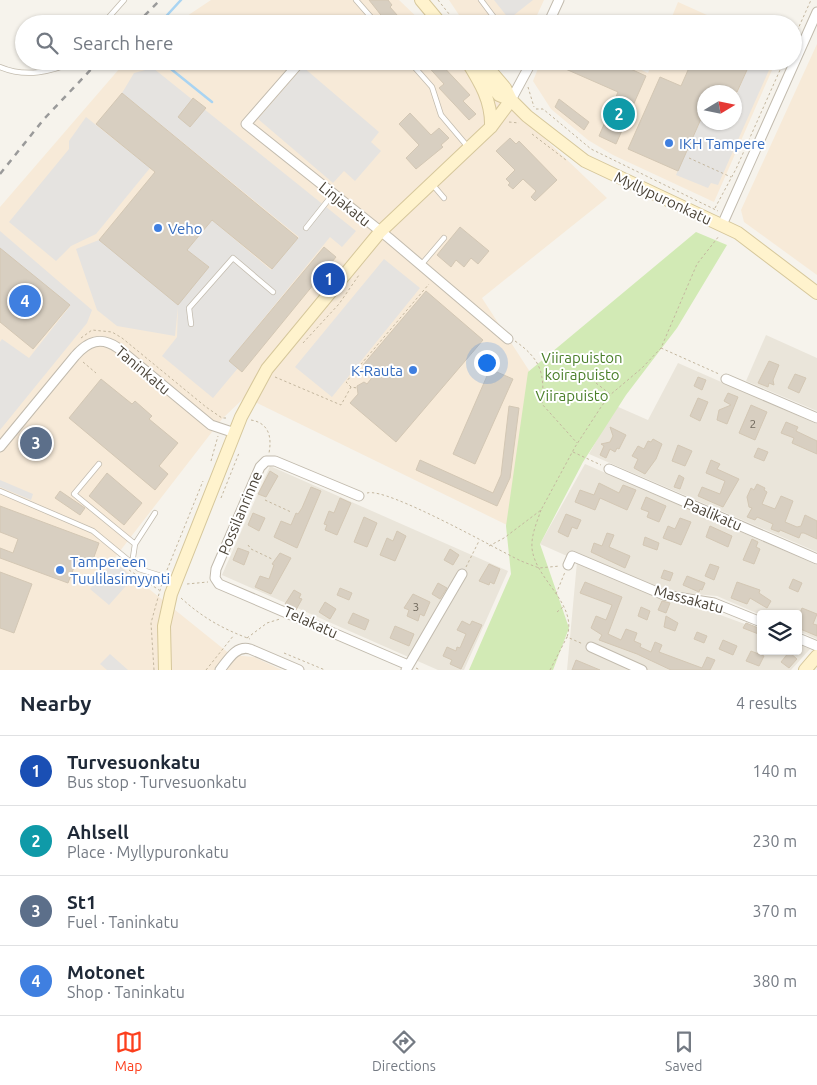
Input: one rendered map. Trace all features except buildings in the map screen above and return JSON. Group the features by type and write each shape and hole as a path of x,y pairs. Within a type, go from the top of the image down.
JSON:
{"main road":[{"path":"421,0 440,15"},
{"path":"472,70 486,93 491,127"},
{"name":"Myllypuronkatu","path":"479,70 499,95 511,100 554,139 585,161 722,225 756,245 817,293"},
{"name":"Myllypuronkatu","path":"490,70 506,88 511,100"},
{"path":"165,670 164,626 235,433 248,418 267,369 380,232 491,127 511,100"},
{"path":"805,670 817,656"}],"street":[{"path":"552,15 559,0"},
{"path":"802,46 817,12"},
{"name":"Linjakatu","path":"293,70 246,124 435,276 508,339"},
{"path":"511,100 527,70"},
{"path":"722,225 791,70"},
{"name":"Taninkatu","path":"0,448 75,356 92,342 104,340 211,425 235,433"},
{"path":"726,379 817,418"},
{"name":"Possilanrinne","path":"216,578 216,569 260,467 266,461 275,460 359,496"},
{"name":"Paalikatu","path":"609,469 817,559"},
{"name":"Massakatu","path":"568,565 572,556 664,595 714,603 757,620"},
{"path":"407,668 462,574"},
{"name":"Telakatu","path":"216,578 219,584 284,610 407,668"},
{"path":"802,640 817,646"},
{"path":"591,647 642,670"},
{"path":"220,670 238,650 246,648 300,670"}],"lane":[{"path":"111,15 124,0"},
{"path":"356,0 369,15"},
{"path":"481,0 492,15"},
{"path":"0,67 16,73 55,70"},
{"path":"417,70 432,87 441,115 469,148"},
{"path":"431,183 444,198"},
{"path":"306,228 333,194"},
{"path":"421,265 444,238"},
{"path":"191,324 189,308 233,258 273,292"},
{"path":"99,464 74,494 135,544"},
{"path":"0,491 93,531 132,564 148,573 181,582"},
{"path":"132,564 135,544 155,512"}],"path":[{"path":"438,0 450,15"},
{"path":"802,20 811,0"},
{"path":"710,219 732,177 780,70"},
{"path":"506,123 515,122 520,124"},
{"path":"528,130 557,155 572,164"},
{"path":"689,158 732,177"},
{"path":"550,670 567,637 568,622 564,607 539,568 532,549 532,539 541,510 572,451 610,395 642,368 661,348 697,264 719,235 726,239"},
{"path":"298,349 338,304 363,270"},
{"path":"357,388 351,387 346,382 435,276"},
{"path":"81,339 92,330 112,332 215,414 224,419 236,415 262,424 268,430 270,442 266,461"},
{"path":"508,339 516,341 536,363 544,381 542,404 578,443"},
{"path":"661,348 716,372 726,379"},
{"path":"75,356 96,372"},
{"path":"274,377 340,406 351,387"},
{"path":"596,383 610,395"},
{"path":"572,451 609,469"},
{"path":"219,503 239,452"},
{"path":"359,496 377,492 450,524 489,546 539,568 568,565 556,594"},
{"path":"265,500 291,512"},
{"path":"489,546 504,538 541,510"},
{"path":"462,574 479,541"},
{"path":"248,545 251,549 272,559"},
{"path":"115,550 117,560 147,584 176,596 210,622 235,635 255,642"},
{"path":"176,596 181,582 189,576"},
{"path":"181,582 202,584 216,578"},
{"path":"557,612 564,607"},
{"path":"246,638 266,623 280,619 284,610"},
{"path":"206,670 235,635"},
{"path":"567,637 591,647"},
{"path":"281,652 325,670"}],"shaded area":[{"path":"211,0 399,0 415,15 188,15"},
{"path":"449,0 544,0 537,15 459,15"},
{"path":"494,0 533,0 514,15 506,15"},
{"path":"678,2 707,15 673,15"},
{"path":"817,44 817,275 744,222 741,210"},
{"path":"118,70 472,70 607,198 482,298 530,372 507,525 245,397 222,419 113,560 231,655 254,657 282,670 0,670 0,207"},
{"path":"155,70 356,231 342,247 330,237 229,361 238,368 213,398 162,356 177,337 178,307 175,336 117,326 97,310 76,249 99,240 208,267 187,250 212,220 271,270 299,237 122,93 134,73"},
{"path":"300,70 307,70 379,132 371,142 381,151 355,181 344,171 333,183 258,119"},
{"path":"537,70 641,70 648,73 649,70 772,70 714,202 613,155 588,140 551,109 533,81"},
{"path":"747,70 769,70 718,185 711,183 708,188 676,175 697,128 697,130 742,130 741,85"},
{"path":"86,117 150,168 96,234 71,246 56,261 9,222 69,149 69,141"},
{"path":"0,231 92,310 87,323 0,430 0,342 2,339 29,358 70,306 0,248"},
{"path":"384,259 420,288 332,397 295,367"},
{"path":"766,335 817,358 817,411 746,381"},
{"path":"678,363 817,424 817,552 589,454 616,406 648,420"},
{"path":"585,464 817,565 817,639 802,633 802,610 757,610 757,613 717,596 671,592 570,551 567,556 540,544"},
{"path":"270,466 508,571 464,670 438,670 222,575"},
{"path":"0,480 33,494 31,500 0,487"},
{"path":"114,561 133,578 109,605 90,589"},
{"path":"577,562 757,629 757,655 802,655 802,646 810,649 791,670 567,670"},
{"path":"110,654 128,670 107,670 100,664"}],"green space":[{"name":"Viirapuisto","path":"696,232 727,245 677,328 626,395 583,462 540,544 569,628 553,670 469,670 511,574 506,526 528,372"}],"waterway":[{"path":"167,15 181,0"},
{"path":"172,70 212,102"}],"railway":[{"path":"145,15 160,0"},
{"path":"0,174 44,119 90,70"}],"place":[{"name":"Ahlsell","path":"619,114"},
{"name":"IKH Tampere","path":"669,143"},
{"name":"Veho","path":"158,228"},
{"name":"Turvesuonkatu","path":"329,279"},
{"name":"Motonet","path":"25,301"},
{"name":"K-Rauta","path":"413,370"},
{"name":"St1","path":"36,443"},
{"name":"Tampereen Tuulilasimyynti","path":"60,570"}],"park label":[{"name":"Viirapuiston koirapuisto","path":"582,366"}]}
